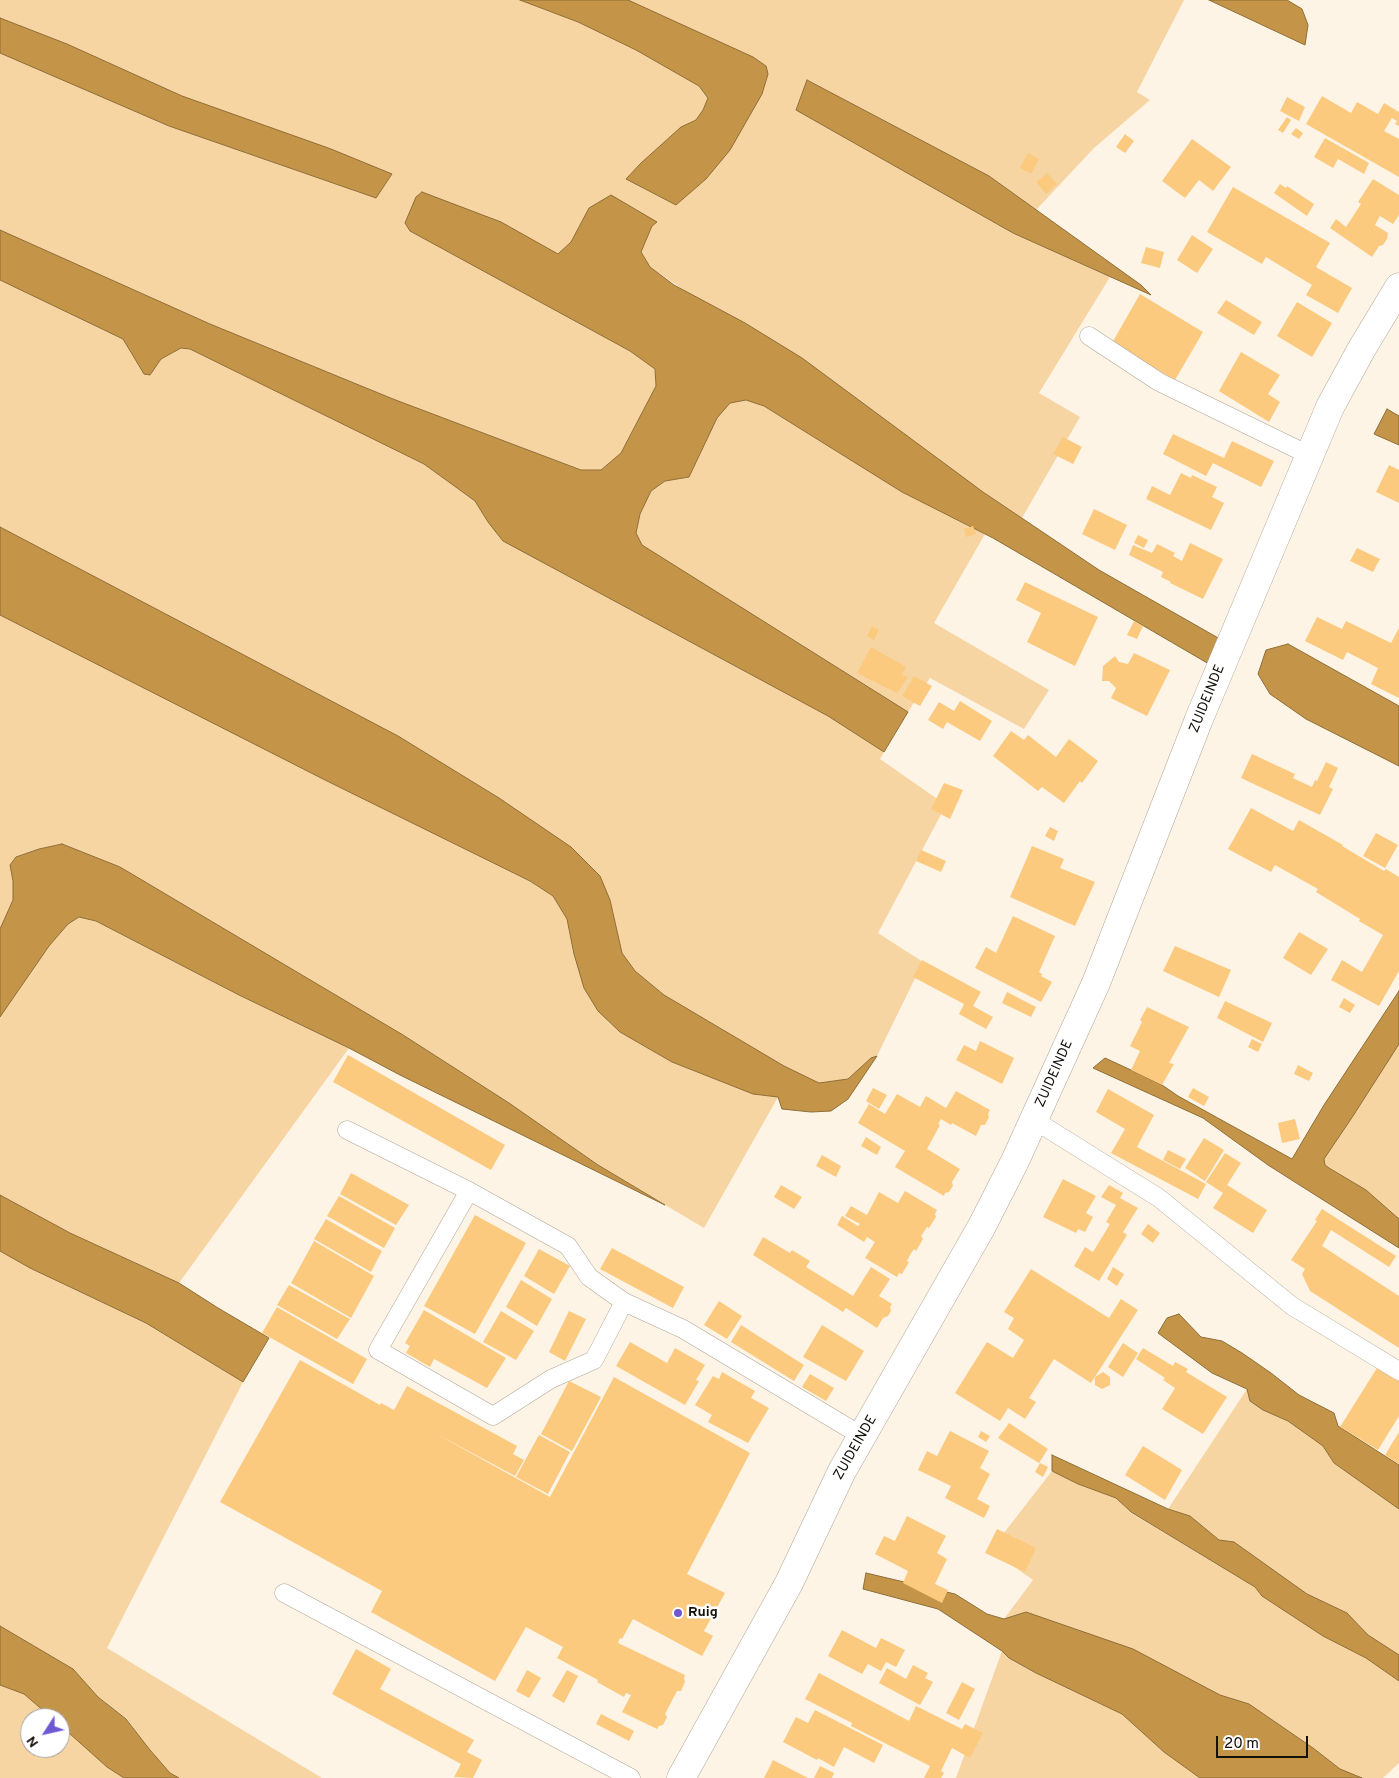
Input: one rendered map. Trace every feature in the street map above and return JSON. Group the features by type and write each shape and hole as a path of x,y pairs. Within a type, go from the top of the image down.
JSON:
{"street":[{"name":"ZUIDEINDE","path":"681,1778 789,1583 812,1538 832,1491 982,1226 1034,1120 1096,983 1199,719 1309,454 1330,407 1360,350 1399,287"}],"lane":[{"path":"1089,336 1159,382 1309,454"},
{"name":"ZUIDEINDE","path":"1034,1120 1159,1198 1292,1306 1399,1371"},
{"path":"347,1130 469,1191 568,1246 589,1277 624,1302 683,1329 862,1436"},
{"path":"469,1191 378,1350 493,1416 551,1379 594,1360 624,1302"},
{"path":"284,1593 631,1778"}],"shaded area":[{"path":"0,0 520,0 578,22 636,50 699,86 708,98 696,120 681,127 626,179 676,205 706,179 767,74 766,66 753,57 628,0 1184,0 1137,92 1150,100 1094,148 1036,210 989,176 807,80 796,109 1013,233 1110,277 1039,393 1080,417 1022,518 650,267 641,252 652,226 656,223 589,208 571,242 558,254 501,222 405,223 410,231 630,351 655,369 656,386 621,453 601,470 582,470 393,399 210,324 0,230 0,53 169,126 375,198 392,175 182,96 67,44 0,18"},
{"path":"520,0 628,0 753,57 766,66 768,74 762,94 730,150 706,179 676,205 626,179 681,127 696,120 708,98 699,86 636,50 578,22"},
{"path":"1209,0 1287,0 1302,9 1308,25 1305,45"},
{"path":"0,18 67,44 182,96 331,149 392,174 376,198 169,126 0,53"},
{"path":"807,80 989,176 1141,285 1151,295 1013,233 796,110"},
{"path":"422,192 501,222 558,254 571,242 589,208 611,195 657,222 652,226 641,252 650,267 674,285 745,323 802,358 983,492 1099,570 1220,639 1209,664 993,538 902,492 764,406 746,400 730,403 717,418 689,477 665,481 651,491 640,514 636,533 642,545 908,712 884,752 828,716 503,541 475,501 424,464 190,349 181,348 161,359 150,375 144,374 123,339 0,280 0,230 210,324 393,399 581,470 601,470 621,453 656,386 655,369 630,351 410,231 405,223 416,197"},
{"path":"0,280 123,339 144,374 150,375 161,359 181,348 190,349 424,464 475,501 488,522 558,571 828,716 884,752 880,759 946,805 878,933 923,962 877,1056 871,1058 848,1079 819,1083 784,1066 664,995 635,971 622,953 610,900 499,798 398,736 0,527"},
{"path":"746,400 764,406 902,492 985,534 934,623 1049,690 1024,729 930,678 908,712 641,545 636,533 640,514 651,491 665,481 689,477 717,418 729,403"},
{"path":"1387,409 1399,416 1399,445 1374,434"},
{"path":"0,527 398,736 499,798 571,847 600,876 610,900 622,953 635,971 664,995 784,1066 819,1083 848,1079 871,1058 877,1056 848,1099 831,1111 811,1112 782,1109 778,1097 753,1094 672,1062 620,1032 598,1011 584,988 574,954 567,919 553,896 530,881 327,781 0,615"},
{"path":"0,615 327,781 530,881 553,896 567,919 574,954 598,1011 620,1032 672,1062 753,1094 778,1097 704,1228 598,1165 509,1103 403,1035 120,867 62,844 16,857 10,865 13,881 13,900 0,929"},
{"path":"1288,644 1399,706 1399,766 1306,719 1270,694 1258,674 1266,650"},
{"path":"62,844 120,867 403,1035 509,1103 598,1165 665,1205 239,995 96,921 79,917 68,924 49,946 0,1017 0,929 13,900 13,881 10,865 16,857"},
{"path":"79,917 96,921 239,995 349,1048 179,1283 70,1233 0,1195 0,1017 49,946 68,924"},
{"path":"1399,991 1399,1044 1324,1159 1325,1165 1366,1190 1399,1219 1399,1248 1268,1165 1203,1118 1093,1068 1105,1058 1162,1085 1178,1096 1292,1159 1324,1105"},
{"path":"1399,1044 1399,1219 1366,1190 1325,1165 1324,1159"},
{"path":"0,1195 70,1233 179,1283 269,1338 243,1382 146,1323 30,1268 0,1251"},
{"path":"0,1251 71,1288 146,1323 243,1382 107,1648 322,1778 179,1778 170,1773 127,1719 98,1697 73,1669 0,1626"},
{"path":"1179,1314 1201,1337 1222,1341 1242,1353 1299,1395 1334,1413 1338,1426 1399,1465 1399,1509 1334,1463 1323,1446 1288,1421 1263,1410 1250,1401 1247,1389 1212,1373 1158,1333 1167,1318"},
{"path":"1247,1389 1263,1410 1288,1421 1323,1446 1334,1463 1399,1509 1399,1655 1368,1635 1347,1613 1307,1594 1234,1542 1219,1540 1190,1516 1168,1509"},
{"path":"1052,1455 1168,1509 1190,1516 1219,1540 1234,1542 1307,1594 1347,1613 1368,1635 1399,1655 1399,1681 1366,1658 1323,1636 1262,1596 1255,1587 1131,1512 1116,1498 1078,1484 1052,1471"},
{"path":"1052,1471 1078,1484 1116,1498 1131,1513 1255,1587 1263,1596 1323,1636 1366,1658 1399,1681 1399,1763 1383,1778 1362,1778 1340,1769 1249,1704 1220,1695 1026,1612 1004,1619 1033,1580 993,1552 993,1547"},
{"path":"866,1573 955,1594 987,1614 1004,1619 1026,1612 1133,1649 1220,1695 1249,1704 1340,1769 1362,1778 1200,1778 1164,1752 1122,1714 1009,1658 1002,1651 938,1609 863,1589"},
{"path":"0,1626 73,1669 98,1697 126,1719 170,1773 179,1778 124,1778 107,1767 70,1734 70,1708 40,1708 24,1694 0,1685"},
{"path":"1002,1651 1009,1658 1036,1673 1122,1714 1164,1752 1200,1778 956,1778"},
{"path":"0,1685 24,1694 40,1708 20,1708 20,1758 70,1758 70,1734 107,1767 124,1778 0,1778"}],"building":[{"path":"1322,96 1351,113 1357,102 1378,114 1384,103 1399,112 1399,126 1395,124 1397,121 1392,118 1384,131 1399,139 1399,177 1306,124"},
{"path":"1287,97 1305,107 1299,121 1280,111"},
{"path":"1287,117 1291,120 1283,133 1278,130"},
{"path":"1296,128 1303,133 1299,139 1291,134"},
{"path":"1125,134 1134,141 1125,153 1116,147"},
{"path":"1325,138 1369,163 1364,174 1338,159 1333,168 1314,157"},
{"path":"1192,139 1231,167 1213,191 1199,180 1185,198 1162,181"},
{"path":"1028,153 1039,159 1031,174 1020,168"},
{"path":"1047,173 1057,184 1046,194 1036,182"},
{"path":"1373,179 1399,195 1399,215 1393,224 1380,216 1375,225 1388,233 1387,239 1383,245 1379,246 1372,257 1330,228 1336,219 1346,227 1361,204 1358,202"},
{"path":"1280,184 1286,188 1287,186 1314,204 1307,216 1274,193"},
{"path":"1233,187 1330,243 1316,267 1352,288 1338,313 1306,295 1312,285 1266,257 1262,264 1207,232"},
{"path":"1192,235 1213,249 1197,273 1177,260"},
{"path":"1146,247 1164,252 1160,268 1141,263"},
{"path":"1140,294 1203,332 1175,380 1112,343"},
{"path":"1226,300 1262,322 1254,335 1217,313"},
{"path":"1297,302 1332,323 1312,357 1277,336"},
{"path":"1241,352 1280,375 1268,394 1280,402 1269,422 1219,391"},
{"path":"1173,434 1224,458 1232,441 1274,461 1261,487 1213,463 1206,476 1163,454"},
{"path":"1063,437 1082,447 1073,464 1053,454"},
{"path":"1389,465 1399,470 1399,503 1376,492"},
{"path":"1181,473 1191,478 1192,475 1217,487 1212,497 1224,503 1211,530 1146,499 1152,486 1170,495"},
{"path":"1094,509 1127,525 1115,550 1082,534"},
{"path":"973,526 976,534 966,537 964,529"},
{"path":"1138,535 1148,540 1144,548 1134,543"},
{"path":"1190,543 1223,559 1203,599 1170,583 1161,577 1163,572 1129,555 1133,545 1152,553 1157,544 1175,553 1173,556 1182,561"},
{"path":"1357,548 1380,559 1373,572 1350,561"},
{"path":"1025,582 1098,617 1075,666 1027,642 1041,613 1016,600"},
{"path":"1317,617 1342,629 1346,621 1391,643 1399,628 1399,698 1371,684 1378,668 1347,652 1343,660 1305,641"},
{"path":"1134,621 1143,626 1137,639 1127,635"},
{"path":"872,626 879,630 874,640 867,636"},
{"path":"871,647 906,667 902,675 908,677 897,693 857,673"},
{"path":"1134,653 1170,670 1147,716 1111,698 1116,688 1109,681 1102,681 1103,666 1115,656 1119,662 1128,664"},
{"path":"914,676 932,686 920,706 902,696"},
{"path":"960,701 992,721 980,741 947,722 943,729 928,720 939,702 954,711"},
{"path":"1011,731 1024,740 1028,735 1056,757 1069,739 1098,761 1064,803 1042,787 1038,791 993,756"},
{"path":"1252,754 1295,774 1293,778 1312,787 1326,762 1338,768 1329,787 1333,789 1320,815 1241,778"},
{"path":"944,783 963,790 950,819 931,809"},
{"path":"1251,808 1293,831 1299,820 1384,871 1386,869 1399,877 1399,971 1379,1006 1331,980 1342,960 1362,972 1383,935 1316,892 1318,889 1275,865 1271,872 1228,849"},
{"path":"1050,827 1058,831 1054,841 1045,836"},
{"path":"1376,833 1398,845 1385,868 1363,856"},
{"path":"1032,846 1064,859 1060,868 1095,882 1075,926 1010,897"},
{"path":"921,850 946,861 941,872 916,861"},
{"path":"1013,916 1055,936 1039,972 1042,974 1041,976 1052,982 1041,1002 975,968 986,947 996,953"},
{"path":"1299,932 1328,949 1311,975 1283,958"},
{"path":"1175,946 1231,970 1219,997 1163,971"},
{"path":"922,960 981,992 973,1006 993,1017 986,1029 959,1014 964,1004 913,977"},
{"path":"1007,992 1036,1007 1031,1017 1002,1003"},
{"path":"1344,998 1355,1005 1350,1013 1339,1007"},
{"path":"1225,1001 1272,1023 1263,1042 1217,1018"},
{"path":"1147,1007 1189,1027 1169,1063 1174,1064 1162,1085 1131,1070 1140,1051 1130,1046"},
{"path":"1252,1039 1262,1044 1258,1052 1248,1047"},
{"path":"980,1041 1014,1058 1002,1084 956,1060 964,1045 976,1051"},
{"path":"348,1055 505,1145 491,1170 333,1082"},
{"path":"1298,1065 1313,1073 1309,1081 1294,1074"},
{"path":"873,1088 887,1095 879,1109 866,1101"},
{"path":"1193,1088 1209,1097 1204,1106 1188,1097"},
{"path":"1108,1089 1154,1115 1137,1147 1206,1184 1198,1199 1111,1153 1125,1129 1096,1112"},
{"path":"956,1091 990,1110 985,1125 981,1125 976,1136 941,1119 938,1124 940,1125 927,1149 960,1169 952,1182 953,1186 944,1196 895,1167 905,1151 858,1123 869,1104 885,1114 897,1094 920,1107 926,1096 946,1108"},
{"path":"1295,1119 1300,1139 1282,1143 1278,1123"},
{"path":"866,1137 881,1147 877,1155 861,1146"},
{"path":"1204,1138 1224,1150 1205,1181 1185,1168"},
{"path":"1168,1150 1186,1159 1180,1169 1163,1160"},
{"path":"1225,1153 1241,1163 1227,1185 1267,1210 1253,1233 1213,1208 1223,1193 1206,1182"},
{"path":"822,1155 841,1166 836,1177 816,1166"},
{"path":"351,1173 409,1205 396,1225 340,1194"},
{"path":"1063,1179 1096,1196 1086,1213 1093,1217 1085,1232 1078,1229 1076,1233 1043,1217"},
{"path":"781,1185 802,1197 794,1209 774,1197"},
{"path":"1109,1185 1123,1193 1120,1198 1138,1208 1123,1232 1127,1235 1099,1281 1074,1266 1085,1247 1093,1252 1110,1224 1106,1222 1116,1205 1101,1197"},
{"path":"905,1191 937,1210 936,1217 921,1236 923,1239 916,1251 914,1249 902,1274 899,1273 897,1277 865,1258 875,1242 867,1237 864,1242 837,1225 842,1216 858,1226 860,1224 845,1216 851,1206 867,1215 879,1192 898,1203"},
{"path":"339,1196 395,1228 384,1248 327,1216"},
{"path":"1322,1209 1396,1256 1389,1267 1331,1230 1322,1246 1399,1296 1399,1348 1310,1291 1302,1274 1305,1269 1291,1260 1317,1221 1315,1220"},
{"path":"475,1215 526,1243 475,1334 424,1306"},
{"path":"326,1219 382,1251 371,1272 314,1239"},
{"path":"1148,1224 1160,1233 1153,1243 1141,1234"},
{"path":"763,1237 790,1253 792,1250 810,1261 806,1267 853,1296 871,1267 890,1279 879,1296 892,1304 888,1316 883,1318 877,1328 846,1308 843,1312 753,1255"},
{"path":"314,1241 374,1276 351,1318 291,1283"},
{"path":"612,1248 684,1287 673,1308 600,1269"},
{"path":"539,1249 570,1266 554,1294 524,1276"},
{"path":"1113,1267 1124,1274 1117,1286 1107,1279"},
{"path":"1031,1269 1109,1318 1121,1299 1138,1310 1091,1383 1054,1359 1029,1398 1036,1402 1025,1419 1008,1408 1000,1421 955,1393 987,1342 1013,1358 1024,1340 1008,1329 1014,1318 1004,1312"},
{"path":"521,1280 552,1299 537,1326 506,1307"},
{"path":"289,1285 350,1319 337,1339 277,1305"},
{"path":"719,1301 742,1316 727,1339 704,1325"},
{"path":"277,1307 367,1359 353,1384 262,1333"},
{"path":"424,1310 506,1358 487,1388 434,1359 430,1367 406,1353 410,1346 405,1343"},
{"path":"501,1311 534,1331 516,1360 483,1342"},
{"path":"569,1311 586,1319 565,1361 549,1352"},
{"path":"741,1325 804,1365 794,1381 731,1342"},
{"path":"822,1325 864,1351 846,1381 803,1357"},
{"path":"630,1342 667,1363 675,1348 705,1365 696,1380 699,1381 685,1405 616,1366"},
{"path":"1123,1343 1138,1353 1123,1377 1108,1367"},
{"path":"1143,1348 1173,1366 1175,1362 1188,1369 1186,1372 1227,1397 1203,1434 1162,1409 1175,1388 1163,1380 1165,1378 1136,1359"},
{"path":"300,1360 380,1405 381,1403 394,1410 407,1386 517,1446 513,1454 524,1460 515,1476 433,1432 550,1497 614,1377 750,1453 687,1574 725,1593 704,1631 713,1636 702,1656 633,1619 618,1643 685,1675 685,1682 681,1691 677,1691 665,1714 667,1717 663,1725 657,1729 622,1712 631,1695 626,1693 624,1697 597,1682 598,1680 557,1658 563,1647 526,1627 495,1681 371,1612 382,1591 220,1502"},
{"path":"1377,1368 1399,1381 1399,1416 1378,1450 1340,1427"},
{"path":"722,1372 755,1391 751,1398 769,1408 748,1443 708,1422 712,1415 695,1405 713,1376 719,1379"},
{"path":"1103,1372 1110,1377 1110,1385 1102,1389 1095,1385 1095,1377"},
{"path":"810,1374 834,1388 826,1401 802,1387"},
{"path":"569,1381 601,1397 572,1451 541,1434"},
{"path":"1009,1423 1048,1449 1039,1463 998,1438"},
{"path":"950,1431 989,1451 980,1468 990,1474 977,1499 990,1506 984,1518 945,1498 951,1486 918,1470 927,1451 937,1456"},
{"path":"981,1431 990,1436 986,1442 978,1437"},
{"path":"1399,1432 1399,1464 1385,1455"},
{"path":"539,1435 570,1452 548,1494 516,1477"},
{"path":"1143,1446 1182,1470 1165,1500 1125,1475"},
{"path":"1040,1463 1048,1467 1043,1477 1035,1472"},
{"path":"907,1516 946,1536 937,1553 947,1559 935,1584 948,1590 942,1603 903,1583 908,1571 875,1554 884,1536 895,1541"},
{"path":"997,1529 1036,1548 1025,1572 985,1553"},
{"path":"842,1630 876,1648 881,1638 905,1650 896,1667 886,1662 881,1671 868,1664 862,1674 828,1656"},
{"path":"356,1649 391,1669 380,1689 474,1740 467,1752 482,1760 473,1778 454,1777 461,1764 332,1694"},
{"path":"913,1665 928,1673 925,1678 933,1682 920,1705 879,1683 887,1668 906,1679"},
{"path":"527,1670 541,1678 529,1698 516,1691"},
{"path":"567,1670 578,1676 564,1703 552,1696"},
{"path":"819,1673 909,1721 916,1706 962,1729 965,1724 983,1733 970,1758 952,1748 941,1771 944,1773 941,1778 924,1778 930,1766 851,1726 852,1723 805,1699"},
{"path":"962,1682 975,1689 959,1720 946,1713"},
{"path":"815,1710 883,1745 874,1763 844,1747 834,1767 783,1742 796,1717 808,1723"},
{"path":"601,1714 634,1731 629,1741 596,1724"},
{"path":"773,1760 808,1778 764,1778"},
{"path":"820,1766 834,1773 832,1778 814,1778"}],"place":[{"name":"Ruig","path":"678,1613"}]}
